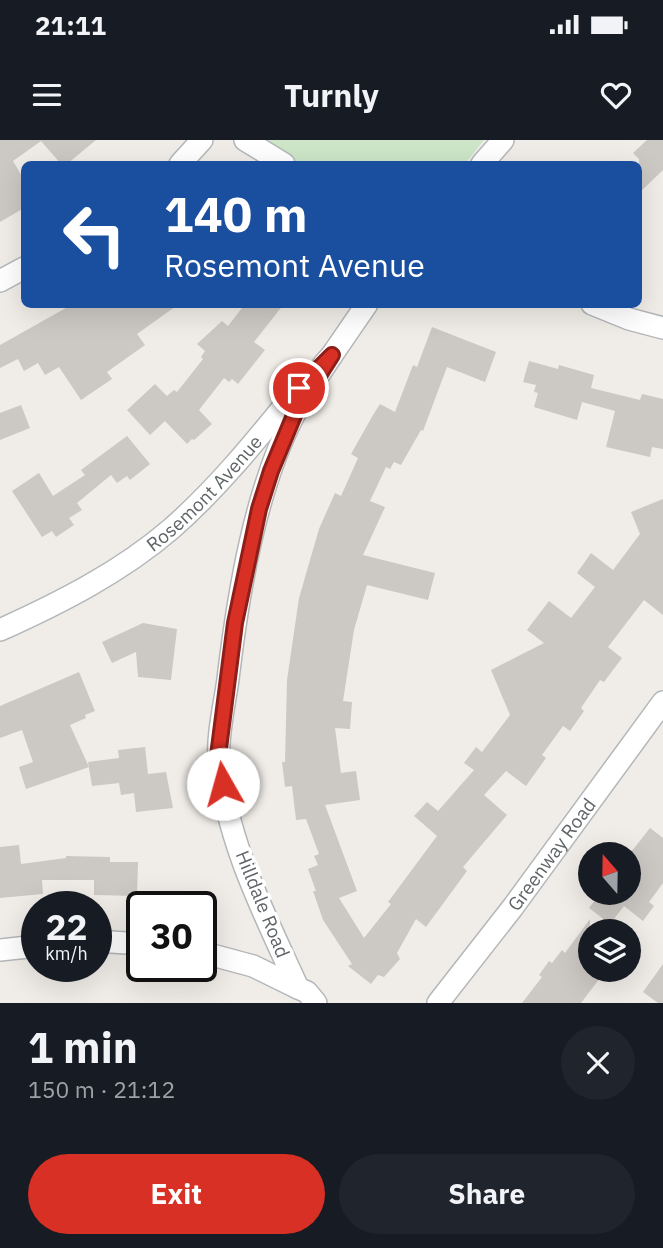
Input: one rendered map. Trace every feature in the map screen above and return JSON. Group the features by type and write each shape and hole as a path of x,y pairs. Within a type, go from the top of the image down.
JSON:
{"street":[{"path":"183,161 202,140"},
{"path":"245,140 279,161"},
{"path":"485,161 503,140"},
{"path":"0,281 21,270"},
{"name":"Rosemont Avenue","path":"0,631 53,606 108,574 170,530 236,464 299,388 332,355 364,308"},
{"path":"602,308 663,328"},
{"name":"Hilldale Road","path":"316,1003 307,992 298,988 252,885 229,811 218,756 235,623 259,509 271,471 295,413 332,355"},
{"name":"Greenway Road","path":"438,1003 513,907 663,702"},
{"path":"0,950 21,948"},
{"path":"217,956 253,966 298,988"}],"green space":[{"path":"254,140 484,140 467,161 287,161"}],"building":[{"path":"0,140 96,140 71,161 58,161 41,141 13,161 21,175 21,210 0,222"},
{"path":"647,140 663,140 663,170 642,190 642,161 633,153"},
{"path":"66,308 173,308 137,334 145,345 107,372 112,379 81,400 59,367 45,375 38,363 24,371 18,359 0,368 0,345"},
{"path":"242,308 281,308 254,342 265,350 238,384 232,379 229,382 224,378 199,410 212,424 187,444 165,421 150,435 127,410 155,384 167,396 174,390 177,392 203,359 201,357 205,351 197,344 222,321 228,326"},
{"path":"432,327 496,352 485,382 447,367 423,431 421,430 401,465 394,462 390,469 386,467 370,501 385,507 363,555 435,573 428,600 367,585 354,630 343,701 352,702 350,729 335,728 341,773 356,771 360,800 325,805 357,891 339,898 364,938 391,904 388,902 437,836 414,816 427,802 438,811 474,770 464,763 476,747 482,752 510,715 491,670 544,643 527,630 549,601 571,618 595,587 577,573 591,553 613,570 640,534 631,512 663,499 663,615 644,600 608,647 622,658 604,682 600,680 581,708 584,711 570,731 563,726 542,755 546,758 526,786 506,771 484,795 507,815 463,867 467,871 426,927 416,919 397,953 400,959 384,977 378,975 371,984 348,966 352,964 323,920 313,891 316,891 308,869 318,865 314,856 319,854 306,819 296,820 292,786 285,787 282,762 285,762 287,680 299,598 319,529 335,493 341,496 358,458 351,454 380,404 395,412 413,365 417,367"},
{"path":"529,361 558,369 559,365 594,375 591,388 640,400 642,394 663,399 663,449 652,447 650,457 606,447 615,411 582,402 577,420 534,407 538,393 534,392 536,385 523,382"},
{"path":"21,405 30,428 0,440 0,413"},
{"path":"127,436 150,464 130,480 127,476 117,483 111,475 77,503 82,510 69,518 74,525 56,537 52,531 42,537 12,491 39,473 53,496 85,475 81,470"},
{"path":"143,623 177,629 171,680 138,677 136,652 112,663 102,642"},
{"path":"79,672 95,711 70,725 89,767 26,789 19,767 33,762 22,730 0,738 0,706"},
{"path":"145,747 148,774 166,772 173,808 136,812 134,793 121,795 119,783 92,786 88,762 119,758 118,750"},
{"path":"650,828 663,838 663,883 649,902 654,906 643,921 624,906 614,919 603,919 589,908 591,905 641,905 639,842"},
{"path":"19,845 21,864 66,856 110,857 110,862 138,862 137,891 126,891 126,896 112,895 112,891 94,891 94,880 42,880 43,891 21,891 21,896 0,898 0,847"},
{"path":"578,935 578,982 597,982 581,1003 522,1003 542,977 539,975 549,961 552,963 562,950 565,953"},
{"path":"663,964 663,1003 658,1003 643,992"}],"route":[{"path":"223,784 218,756 235,623 259,509 271,471 295,413 332,355 299,388"}]}
